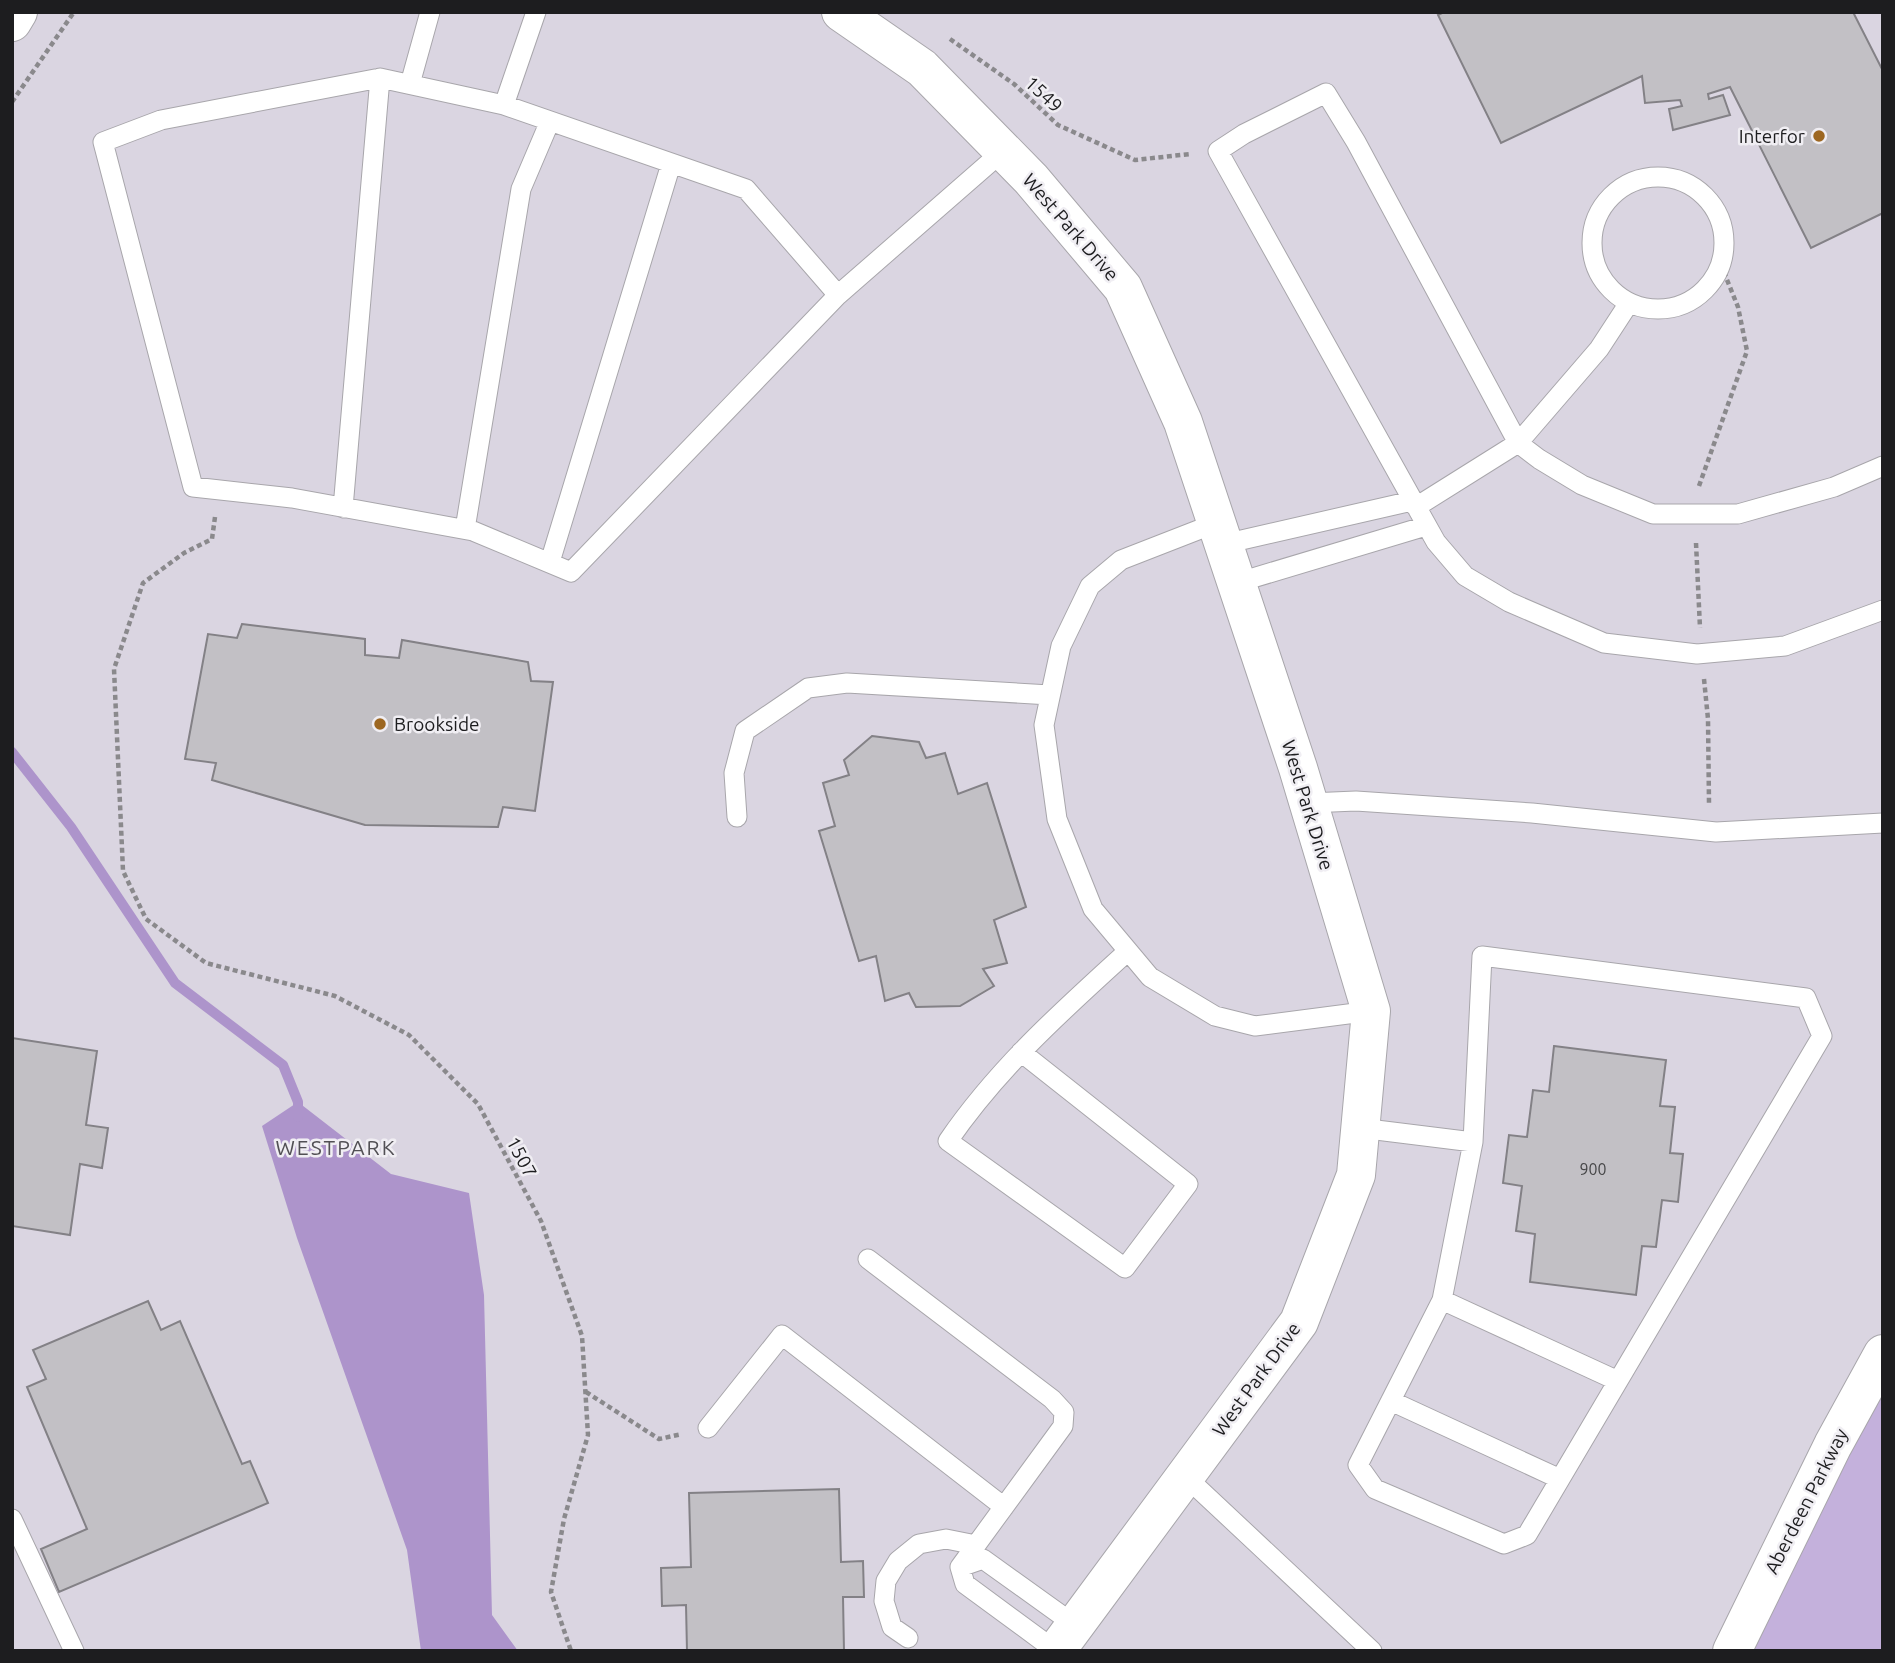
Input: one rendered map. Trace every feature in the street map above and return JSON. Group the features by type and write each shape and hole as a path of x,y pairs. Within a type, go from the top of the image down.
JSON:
{"street":[{"path":"12,22 18,12"},
{"name":"West Park Drive","path":"841,12 922,68 1031,179 1123,288 1183,422 1309,803 1371,1011 1356,1175 1299,1322 1062,1642"},
{"name":"Aberdeen Parkway","path":"1732,1651 1833,1445 1883,1354"}],"lane":[{"path":"410,84 429,12"},
{"path":"504,105 537,12"},
{"path":"343,508 380,78"},
{"path":"838,295 746,189 504,105 410,84 380,78 161,120 103,142 193,487 292,498 465,530 571,572 838,295 1003,151"},
{"path":"1883,466 1834,487 1738,514 1653,514 1582,485 1518,443 1356,142 1326,93 1244,134 1218,151 1426,526 1465,576 1509,602 1604,643 1697,654 1785,646 1883,610"},
{"path":"465,530 521,189 550,121"},
{"path":"550,562 671,164"},
{"path":"1648,177 1669,177 1689,184 1707,198 1720,218 1725,240 1722,263 1712,284 1695,299 1674,308 1651,310 1629,303 1612,291 1599,274 1593,254 1593,233 1599,213 1611,196 1628,184 1648,177"},
{"path":"1371,1011 1255,1026 1215,1016 1150,977 1093,909 1057,819 1044,725 1061,646 1090,586 1121,560 1220,534 1414,504 1518,443 1599,349 1629,303"},
{"path":"1236,583 1426,526"},
{"path":"737,817 734,773 745,731 808,688 847,683 1050,695"},
{"path":"1309,803 1356,801 1532,813 1716,832 1883,824"},
{"path":"1021,1052 1188,1184 1125,1268 948,1141 970,1110 1021,1052 1128,951"},
{"path":"1482,956 1806,998 1822,1036 1527,1535 1504,1544 1374,1489 1358,1465 1443,1300 1473,1143 1482,956"},
{"path":"1360,1128 1473,1143"},
{"path":"868,1259 1052,1399 1064,1412 1063,1426 960,1567"},
{"path":"1443,1300 1618,1381"},
{"path":"708,1428 782,1335 1003,1507"},
{"path":"1391,1401 1560,1479"},
{"path":"1185,1476 1372,1651"},
{"path":"12,1519 74,1651"},
{"path":"908,1638 892,1626 884,1601 886,1581 898,1561 919,1544 946,1539 976,1545"},
{"path":"960,1567 983,1559 1062,1642"},
{"path":"960,1567 965,1584 1062,1642"}],"path":[{"path":"12,102 74,12"},
{"name":"1549","path":"949,39 1014,84 1058,125 1135,160 1218,151"},
{"name":"1507","path":"220,490 212,538 184,553 143,583 114,669 123,871 146,919 206,963 335,996 409,1035 478,1104 541,1221 582,1336 588,1435 564,1519 551,1592 571,1651"},
{"path":"586,1391 659,1440 708,1428"}],"shaded area":[{"path":"12,12 1883,12 1883,1357 1735,1651 12,1651"},
{"path":"298,1102 391,1174 469,1193 484,1295 492,1615 518,1651 421,1651 407,1550 297,1238 262,1126"},
{"path":"1883,1357 1883,1651 1735,1651"}],"building":[{"name":"Interfor","path":"1444,12 1853,12 1883,71 1883,213 1811,248 1730,87 1708,94 1709,99 1723,95 1730,115 1673,130 1669,109 1682,106 1680,100 1645,103 1642,76 1501,143 1438,15"},
{"path":"242,624 365,639 365,655 399,658 402,640 528,662 531,681 553,682 535,811 503,807 498,827 365,825 212,780 216,763 185,759 208,634 237,638"},
{"path":"872,736 919,742 926,758 945,753 958,794 987,783 1026,907 994,920 1007,963 983,969 994,986 960,1006 916,1007 909,993 885,1001 876,956 859,961 819,831 835,826 823,783 849,775 844,760"},
{"path":"12,1038 97,1051 86,1125 108,1128 102,1168 80,1164 70,1235 12,1226"},
{"path":"1554,1046 1666,1060 1660,1106 1675,1107 1670,1153 1683,1154 1678,1202 1662,1200 1656,1247 1642,1246 1636,1295 1530,1282 1535,1234 1516,1231 1522,1186 1503,1183 1509,1135 1527,1137 1533,1090 1549,1092"},
{"path":"148,1301 161,1330 180,1321 242,1464 250,1461 268,1503 59,1592 41,1549 87,1529 27,1387 46,1379 33,1350"},
{"path":"839,1489 841,1562 863,1561 864,1597 843,1597 844,1651 687,1651 686,1605 662,1606 661,1568 691,1567 689,1493"}],"waterway":[{"path":"12,752 71,827 175,983 283,1065 298,1102 298,1117"}],"place":[{"name":"Interfor","path":"1819,136"},
{"name":"Brookside","path":"380,724"}],"district":[{"name":"WESTPARK","path":"336,1147"}]}
